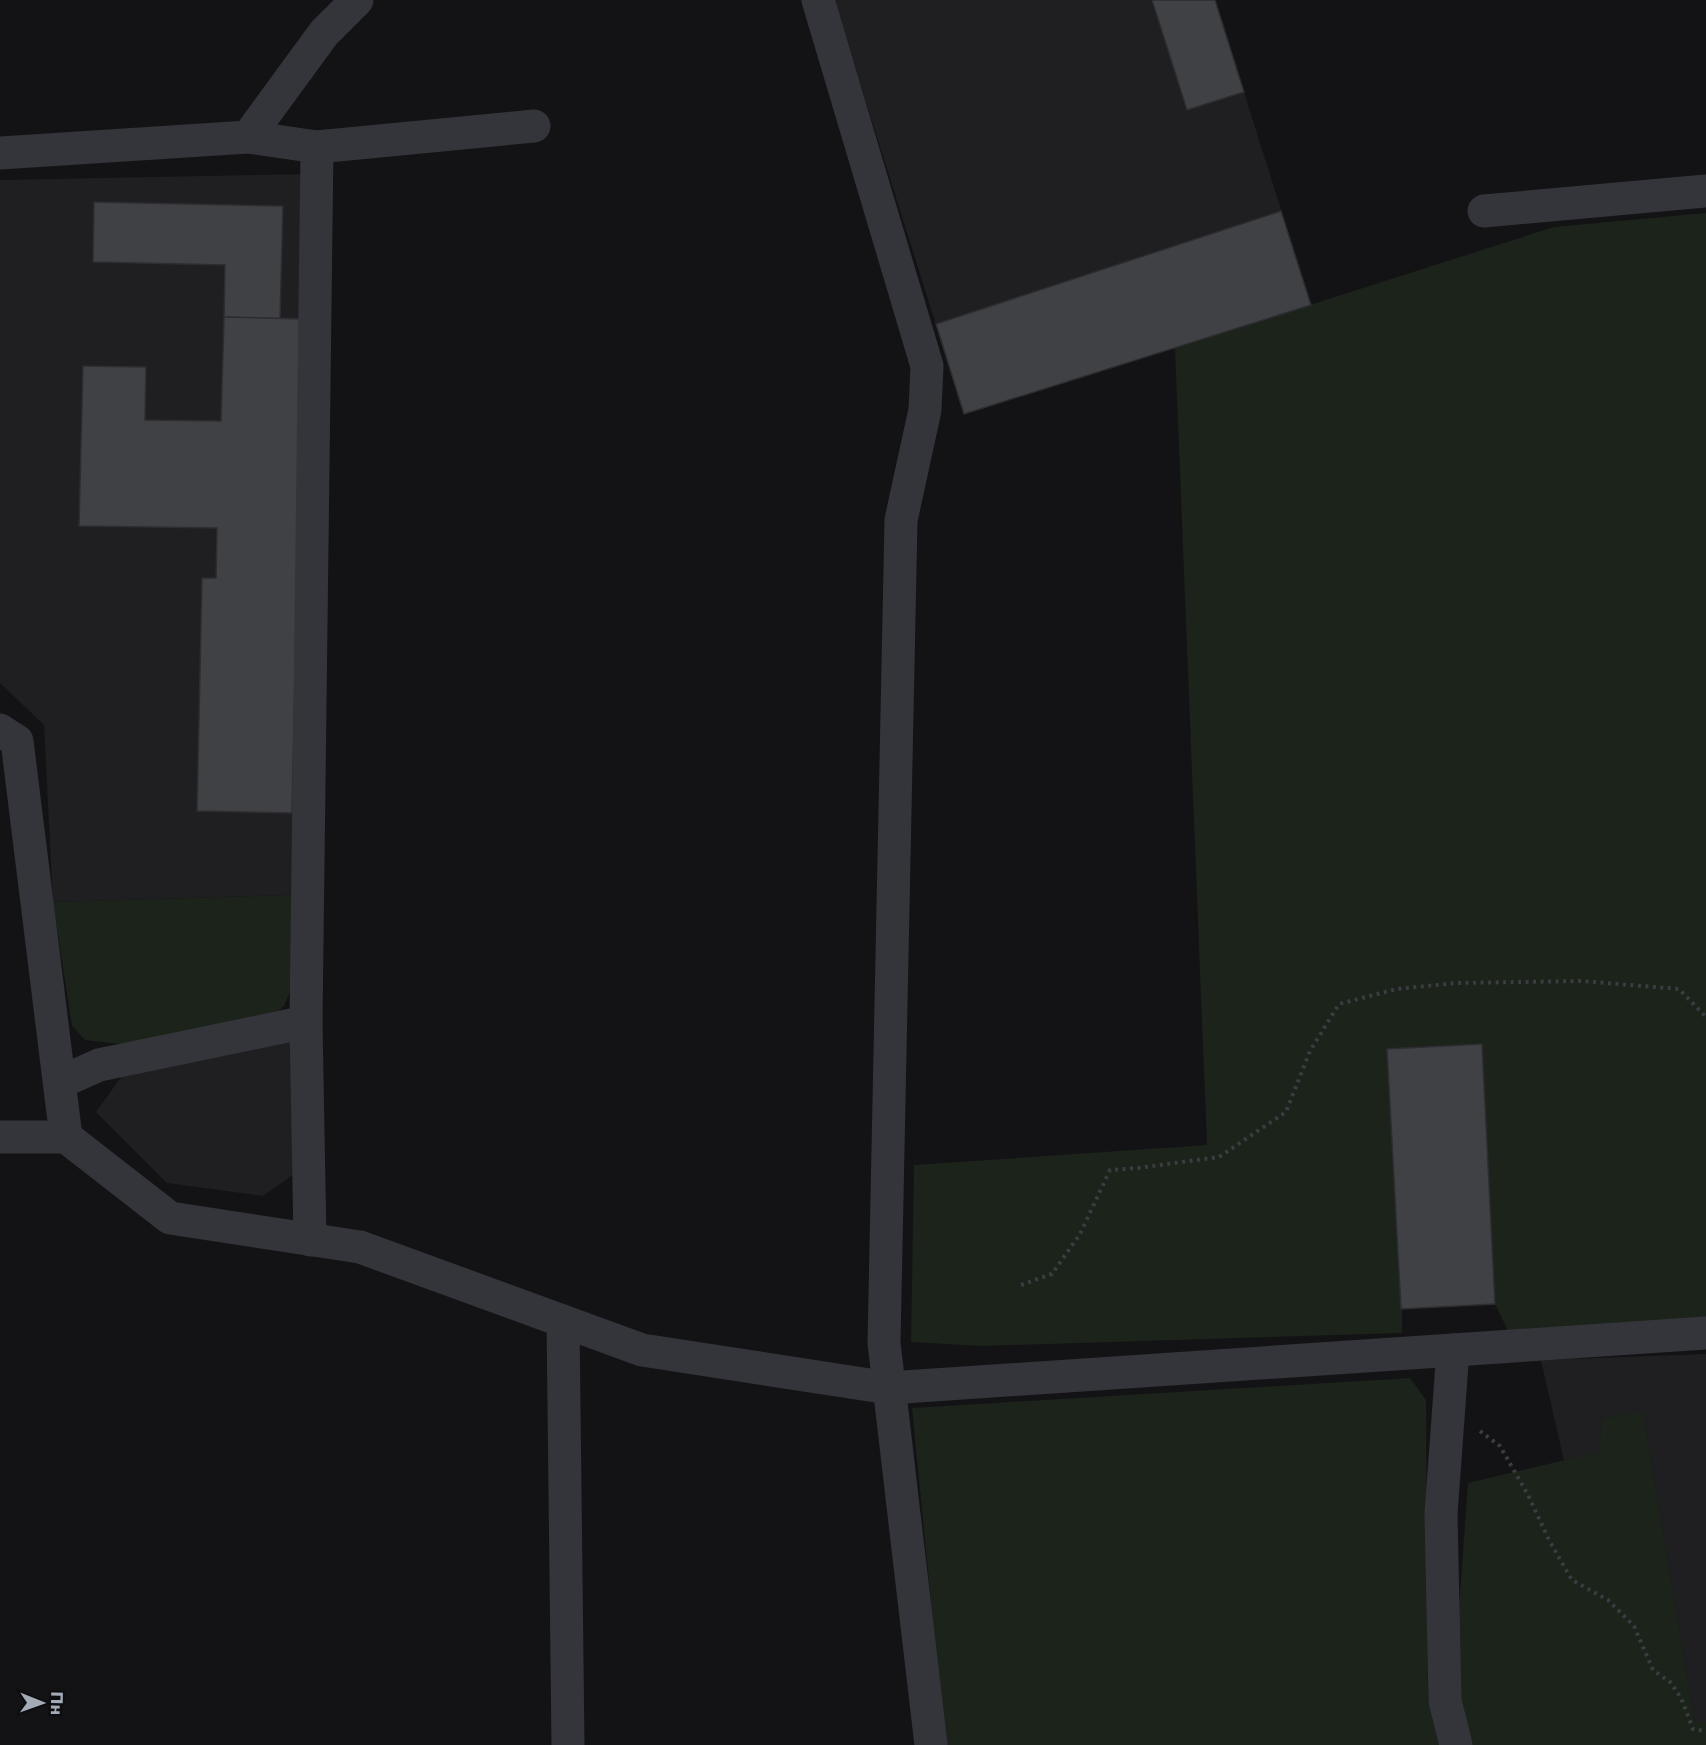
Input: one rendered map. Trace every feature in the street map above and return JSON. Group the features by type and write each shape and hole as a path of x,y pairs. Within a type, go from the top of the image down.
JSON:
{"street":[{"path":"323,0 324,33"},
{"path":"248,136 324,33 344,0"},
{"path":"324,33 357,0"},
{"path":"818,0 927,366 925,410 901,520 884,1343 931,1745"},
{"path":"0,153 248,136 317,147 534,126"},
{"path":"310,1240 306,1022 317,147"},
{"path":"1484,211 1706,190"},
{"path":"0,730 17,741 66,1137"},
{"path":"61,1082 99,1065 306,1022"},
{"path":"0,1137 66,1137 170,1218 360,1247 642,1350 889,1388 1706,1333"},
{"path":"563,1321 568,1745"},
{"path":"1453,1350 1441,1514 1445,1701 1456,1745"}],"path":[{"path":"1021,1285 1052,1274 1080,1234 1110,1170 1220,1157 1286,1112 1310,1051 1339,1004 1397,989 1457,983 1581,981 1679,989 1706,1017"},
{"path":"1449,1407 1500,1446 1572,1580 1608,1600 1634,1626 1653,1670 1670,1682 1681,1698 1693,1729 1706,1731"}],"shaded area":[{"path":"834,0 1215,0 1311,305 964,414"},
{"path":"309,174 292,895 53,902 44,725 0,683 0,180"},
{"path":"1706,213 1706,1323 1509,1333 1495,1304 1402,1309 1402,1333 980,1346 911,1342 914,1165 1207,1145 1175,348 1554,227"},
{"path":"292,895 295,980 284,1006 266,1021 137,1046 85,1040 72,1026 53,902"},
{"path":"294,1036 294,1174 263,1196 167,1183 96,1112 127,1069"},
{"path":"1706,1354 1706,1722 1695,1723 1643,1412 1602,1418 1600,1452 1564,1461 1541,1360"},
{"path":"1410,1378 1426,1400 1428,1700 1439,1745 945,1745 912,1408"},
{"path":"1643,1411 1695,1722 1706,1722 1706,1745 1471,1745 1463,1719 1455,1662 1468,1483 1599,1452 1602,1418"}],"building":[{"path":"1152,0 1215,0 1244,92 1187,110"},
{"path":"94,202 283,206 280,319 224,317 225,265 93,262"},
{"path":"1281,211 1311,305 964,414 936,324"},
{"path":"224,317 303,319 292,813 197,811 202,578 216,578 217,528 79,526 83,366 146,367 145,420 221,421"},
{"path":"1482,1044 1495,1304 1401,1309 1387,1049"}]}
